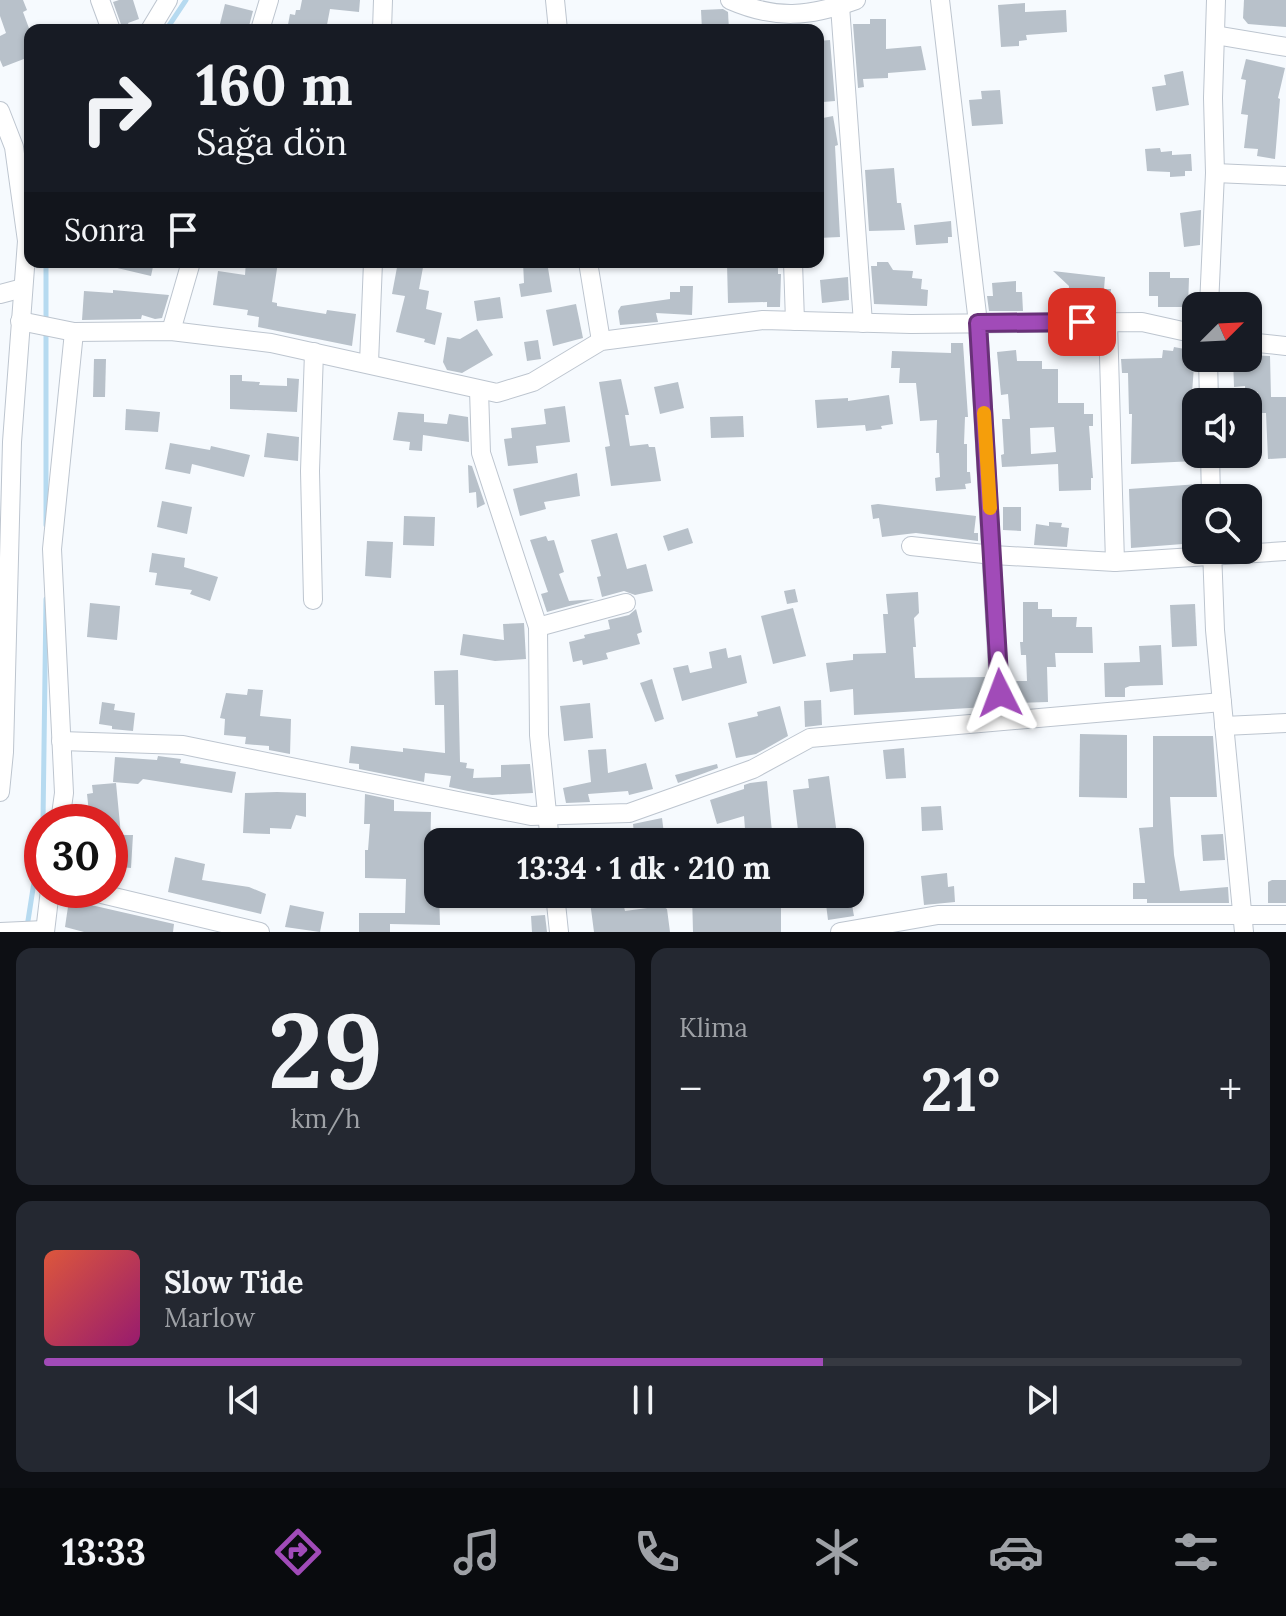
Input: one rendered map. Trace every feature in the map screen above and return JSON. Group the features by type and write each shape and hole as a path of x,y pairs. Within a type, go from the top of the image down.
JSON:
{"street":[{"path":"100,0 109,24"},
{"path":"154,24 168,0"},
{"path":"262,24 269,0"},
{"path":"382,24 383,0"},
{"path":"555,0 557,24"},
{"path":"730,0 786,23 848,3 863,323"},
{"path":"940,0 978,323 1001,721"},
{"path":"1210,292 1215,173 1213,98 1216,0"},
{"path":"1215,35 1286,47"},
{"path":"0,111 14,147 24,187"},
{"path":"1215,173 1286,176"},
{"path":"0,792 4,752 6,441 23,322 25,268"},
{"path":"171,331 189,268"},
{"path":"369,363 373,268"},
{"path":"589,268 601,341"},
{"path":"793,268 795,321"},
{"path":"0,294 23,288"},
{"path":"23,322 68,330 171,331 271,343 497,393 533,382 601,341 763,320 863,323 1142,322 1182,331"},
{"path":"1108,322 1115,562"},
{"path":"62,804 52,549 68,330"},
{"path":"1262,343 1286,346"},
{"path":"313,600 310,471 314,352"},
{"path":"479,390 481,453 538,627 539,735 548,828"},
{"path":"911,546 993,555 1115,562 1182,555"},
{"path":"1262,551 1286,551"},
{"path":"1212,564 1215,630 1243,924"},
{"path":"538,627 626,603"},
{"path":"61,741 183,745 531,816 629,813 753,769 810,738 1222,702"},
{"path":"1224,726 1286,723"},
{"path":"128,904 186,923 260,932"},
{"path":"0,932 42,931 46,908"},
{"path":"556,908 559,932"},
{"path":"840,932 900,926 938,915 1243,924 1286,915"}],"building":[{"path":"0,0 23,0 27,24 24,24 24,59 3,67 0,36 6,33 0,16"},
{"path":"133,0 139,19 121,24 113,2"},
{"path":"302,0 360,0 359,12 330,9 327,24 288,24 290,14 295,15 296,10 300,10"},
{"path":"1244,0 1286,0 1286,27 1248,24 1243,18"},
{"path":"1025,3 1025,12 1066,10 1067,32 1026,35 1027,40 1019,41 1019,46 1001,47 998,5"},
{"path":"225,4 253,11 250,24 220,24"},
{"path":"723,9 728,12 729,24 702,24 701,10"},
{"path":"870,19 886,19 886,49 921,46 926,70 888,73 888,78 863,79 864,87 858,88 853,24 870,24"},
{"path":"824,40 830,40 835,101 824,102"},
{"path":"1246,59 1285,68 1278,98 1275,159 1257,156 1258,149 1244,148 1248,115 1241,114 1246,80 1241,79"},
{"path":"1183,71 1189,105 1156,111 1152,87 1166,85 1164,75"},
{"path":"1000,90 1003,124 972,126 969,100 982,99 981,91"},
{"path":"833,116 838,145 835,146 840,237 824,238 824,118"},
{"path":"1160,148 1161,152 1172,151 1172,155 1191,154 1192,171 1185,171 1185,176 1170,177 1170,172 1147,171 1145,149"},
{"path":"894,168 897,203 901,203 905,230 869,231 865,170"},
{"path":"1201,210 1200,245 1184,247 1180,213"},
{"path":"951,221 952,237 948,237 948,243 916,245 914,225"},
{"path":"877,262 888,262 893,270 913,271 912,278 922,279 921,289 928,290 927,306 874,304 871,266 877,266"},
{"path":"117,268 153,268 151,276"},
{"path":"246,268 277,268 272,302 277,306 326,314 327,310 356,314 352,346 258,327 259,317 247,315 248,310 213,305 218,271 245,275"},
{"path":"397,268 423,268 419,289 429,291 426,309 442,313 435,345 424,342 425,339 396,332 405,296 392,294"},
{"path":"523,268 548,268 552,292 521,297 519,284 524,283"},
{"path":"727,268 778,268 778,274 781,274 780,307 767,307 767,302 728,303"},
{"path":"1053,271 1105,277 1104,289 1111,289 1110,304 1068,302 1069,286"},
{"path":"1149,272 1170,272 1170,278 1189,278 1189,292 1182,292 1182,307 1158,307 1158,296 1149,296"},
{"path":"848,277 849,300 822,303 820,280"},
{"path":"1016,281 1016,292 1022,292 1023,311 989,311 987,296 993,296 992,283"},
{"path":"680,286 693,286 692,315 656,313 658,322 620,325 618,311 621,306 670,299 670,292 680,292"},
{"path":"113,290 169,295 162,318 142,315 141,319 82,320 84,291 113,293"},
{"path":"500,297 503,318 477,321 474,301"},
{"path":"576,304 583,338 553,346 546,310"},
{"path":"477,329 493,355 462,373 447,370 443,362 447,337 460,339"},
{"path":"538,340 541,359 527,361 524,342"},
{"path":"951,343 963,343 968,417 965,417 964,444 967,444 967,472 970,472 971,483 965,484 966,489 936,491 935,478 940,477 939,453 936,453 937,420 920,421 916,383 899,383 900,368 891,368 892,351 951,353"},
{"path":"1174,347 1182,349 1182,372 1194,372 1192,388 1182,388 1182,462 1131,464 1132,414 1129,414 1128,373 1122,373 1121,359 1162,358 1163,350 1173,351"},
{"path":"1016,350 1017,361 1042,361 1042,369 1058,369 1058,403 1084,403 1084,414 1093,414 1093,426 1089,426 1091,490 1059,491 1058,464 1002,467 1002,419 1010,419 1008,394 1001,395 997,352","holes":["1054,427 1056,452 1031,454 1030,428"]},
{"path":"1262,356 1270,356 1271,397 1286,397 1286,458 1268,459 1262,388 1234,387 1233,372 1262,372"},
{"path":"94,359 106,359 105,397 93,397"},
{"path":"230,375 242,375 242,381 260,382 259,385 287,386 287,378 299,379 297,412 230,409"},
{"path":"621,379 629,415 625,415 630,446 648,444 655,447 661,481 611,486 605,447 610,446 599,382"},
{"path":"678,382 684,408 660,414 654,387"},
{"path":"889,395 893,424 866,431 865,425 817,428 815,400 848,398 848,401"},
{"path":"565,406 570,442 536,446 538,463 508,466 504,439 512,438 511,428 546,424 544,409"},
{"path":"126,409 160,412 158,432 125,430"},
{"path":"398,412 424,414 424,422 447,424 449,414 468,417 469,442 423,435 422,451 409,450 410,442 393,440"},
{"path":"743,416 744,437 711,438 710,417"},
{"path":"267,433 299,437 298,461 264,457"},
{"path":"170,443 210,450 211,446 250,455 244,477 192,464 190,474 165,469"},
{"path":"468,465 472,466 485,504 477,508 476,492 469,493"},
{"path":"577,473 580,496 544,502 546,509 520,516 513,489"},
{"path":"1182,485 1182,544 1131,548 1129,489"},
{"path":"162,501 192,507 187,534 157,527"},
{"path":"871,505 976,516 974,533 978,533 978,541 916,533 882,537 879,518 873,519"},
{"path":"1003,507 1021,507 1021,531 1003,530"},
{"path":"404,516 435,517 434,546 403,545"},
{"path":"1049,522 1062,523 1061,527 1069,528 1067,547 1034,545 1036,524 1049,526"},
{"path":"688,528 693,543 668,551 663,536"},
{"path":"617,533 627,569 646,564 653,591 635,595 624,591 602,597 597,577 601,576 591,540"},
{"path":"546,536 548,541 554,540 564,572 559,574 569,601 595,599 547,612 541,594 548,592 530,540"},
{"path":"367,541 393,542 391,578 365,576"},
{"path":"152,553 185,558 184,567 218,577 210,601 190,594 192,590 155,585 157,573 149,572"},
{"path":"795,589 798,602 787,604 784,591"},
{"path":"918,592 919,613 914,618 915,678 985,677 986,707 854,715 853,689 830,692 826,663 853,660 853,654 886,653 883,614 888,614 886,594"},
{"path":"1023,602 1038,602 1038,609 1052,609 1052,617 1077,617 1076,627 1092,627 1093,653 1055,653 1056,667 1047,667 1048,702 1012,703 1016,681 1027,681 1026,655 1021,655 1020,642 1023,642"},
{"path":"90,603 120,606 117,640 87,637"},
{"path":"1195,604 1197,646 1172,647 1170,605"},
{"path":"793,608 806,656 773,664 761,616"},
{"path":"636,609 642,632 637,634 640,644 606,653 608,659 583,665 582,660 573,662 569,642 610,629 608,620 629,615"},
{"path":"524,623 526,659 495,661 460,655 463,634 504,640 503,624"},
{"path":"1161,645 1163,685 1130,686 1125,688 1125,697 1105,697 1104,663 1140,662 1139,646"},
{"path":"726,648 728,658 741,655 747,683 682,701 673,668 688,665 690,673 712,668 709,652"},
{"path":"458,670 460,762 467,763 466,768 474,769 473,778 501,777 501,765 530,764 533,793 492,795 449,787 451,776 425,773 424,782 359,769 359,764 349,763 351,746 445,753 444,705 435,705 434,671"},
{"path":"652,679 664,719 655,722 640,683"},
{"path":"248,689 263,690 260,716 291,719 290,754 269,750 269,746 245,744 246,737 224,735 225,719 220,718 226,693 247,695"},
{"path":"821,700 822,725 805,727 804,701"},
{"path":"102,702 115,704 114,710 135,713 133,731 99,724"},
{"path":"590,703 593,738 564,741 560,706"},
{"path":"780,706 788,736 756,754 736,758 728,723 758,716 757,712"},
{"path":"1080,734 1127,735 1127,798 1079,797"},
{"path":"1153,736 1213,736 1217,797 1170,797 1174,855 1180,891 1228,887 1229,903 1147,903 1147,899 1133,899 1133,883 1145,883 1139,828 1153,827"},
{"path":"904,748 906,778 886,779 883,750"},
{"path":"606,749 608,773 646,763 653,789 629,795 628,791 588,794 590,802 566,803 563,788 591,782 588,750"},
{"path":"158,756 181,759 180,763 236,772 232,793 143,779 138,784 113,782 115,757 157,760"},
{"path":"717,764 718,768 678,783 675,775"},
{"path":"829,776 836,828 798,828 793,790 809,788 808,779"},
{"path":"767,781 772,828 745,828 744,816 717,824 710,800 744,789 744,785 750,783"},
{"path":"116,783 118,804 88,804 87,794 93,793 92,785"},
{"path":"245,793 306,793 306,817 296,815 291,829 270,828 270,834 243,833"},
{"path":"365,794 394,800 394,811 431,812 431,828 424,828 424,908 439,908 440,925 390,924 390,932 359,932 359,913 405,913 406,879 365,878 365,850 368,850 370,824 364,824"},
{"path":"941,806 943,830 922,831 921,807"},
{"path":"662,818 663,828 633,828 633,824"},
{"path":"1223,834 1225,860 1203,861 1201,835"},
{"path":"128,835 133,835 131,868 128,868"},
{"path":"175,857 205,864 202,880 249,887 266,894 261,914 168,892"},
{"path":"947,873 948,887 954,886 955,902 924,905 921,876"},
{"path":"1286,880 1286,903 1268,903 1268,882"},
{"path":"290,905 324,912 320,932 285,927"},
{"path":"68,908 104,908 174,924 173,932 84,932 65,927"},
{"path":"591,908 624,908 625,911 667,909 670,932 594,932"},
{"path":"692,908 781,908 781,932 693,932"},
{"path":"826,908 853,908 854,916 828,920"},
{"path":"545,915 547,932 532,932 531,916"}],"waterway":[{"path":"170,24 186,0"},
{"path":"46,268 46,321"},
{"path":"46,331 46,525"},
{"path":"43,804 46,599"},
{"path":"27,927 30,908"}],"slow traffic":[{"path":"984,413 990,508"}],"route":[{"path":"1000,693 978,323 1082,322"}]}
